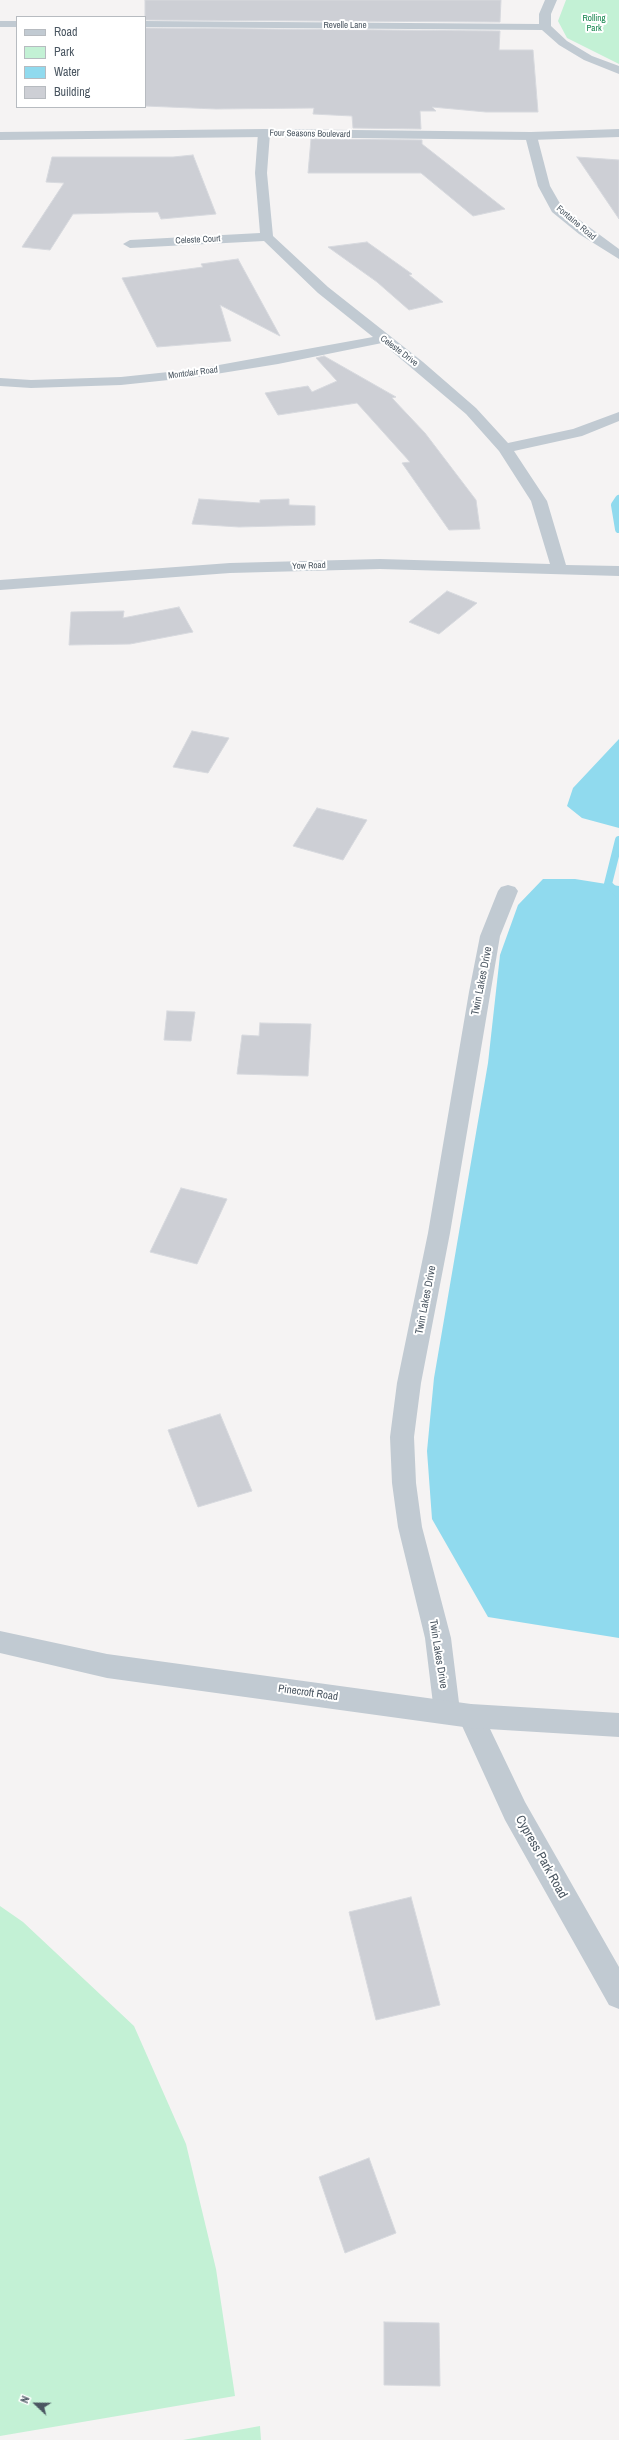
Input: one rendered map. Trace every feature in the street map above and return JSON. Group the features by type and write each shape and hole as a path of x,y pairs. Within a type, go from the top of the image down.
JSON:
{"street":[{"path":"551,0 545,14 545,27 563,42 588,58 619,70"},
{"path":"0,24 16,24"},
{"name":"Revelle Lane","path":"146,24 545,27"},
{"path":"264,133 261,174 267,237"},
{"name":"Four Seasons Boulevard","path":"0,136 264,133 531,136 619,134"},
{"name":"Fontaine Road","path":"531,136 544,186 556,208 584,232 619,255"},
{"name":"Celeste Court","path":"130,244 267,237"},
{"name":"Celeste Drive","path":"267,237 323,290 383,339 418,365 471,411 505,448 539,501 560,570"},
{"name":"Montclair Road","path":"0,382 31,384 122,381 197,373 278,360 383,339"},
{"path":"505,448 577,433 619,416"},
{"name":"Yow Road","path":"0,585 261,567 380,564 619,571"},
{"name":"Twin Lakes Drive","path":"459,1714 410,1527 404,1483 402,1437 409,1383 439,1233 478,992 490,936 508,891"},
{"name":"Pinecroft Road","path":"0,1642 107,1666 459,1714 619,1725"},
{"name":"Cypress Park Road","path":"459,1714 619,1995"}],"green space":[{"name":"Rolling Park","path":"566,0 619,0 619,64 567,38 558,21"},
{"path":"0,1906 23,1922 134,2026 186,2144 216,2269 235,2396 0,2436"},
{"path":"260,2426 261,2440 183,2440"}],"water":[{"path":"619,739 619,828 582,818 567,806 573,788"},
{"path":"543,879 575,879 619,886 619,1638 488,1617 432,1519 427,1451 434,1378 488,1063 500,955 518,905"}],"building":[{"path":"145,0 501,0 500,22 146,20"},
{"path":"146,28 500,31 499,50 533,50 538,112 486,112 432,107 436,111 420,111 421,129 353,128 352,116 313,114 314,108 216,109 146,106"},
{"path":"311,139 422,140 422,144 505,209 473,216 421,173 308,173"},
{"path":"193,155 216,214 161,219 158,212 73,214 50,250 22,247 64,183 46,182 52,157 173,157"},
{"path":"577,157 619,160 619,219"},
{"path":"367,242 412,274 409,275 443,302 409,310 377,282 328,247"},
{"path":"238,259 280,336 220,305 231,341 157,347 122,278 203,267 201,264"},
{"path":"324,356 396,397 392,398 425,433 476,500 480,529 449,530 402,463 410,462 357,403 278,415 265,393 308,386 312,392 337,381 316,358"},
{"path":"199,499 260,503 260,500 289,499 289,505 315,506 315,525 239,527 192,524"},
{"path":"447,591 477,603 439,634 409,622"},
{"path":"179,607 193,632 130,644 69,645 71,612 124,611 123,618"},
{"path":"192,731 229,738 208,773 173,767"},
{"path":"317,808 367,820 343,860 293,846"},
{"path":"167,1011 195,1012 191,1041 164,1040"},
{"path":"260,1023 311,1024 308,1076 237,1074 242,1035 259,1036"},
{"path":"181,1188 227,1199 197,1264 150,1252"},
{"path":"220,1414 252,1491 198,1507 168,1430"},
{"path":"411,1897 440,2005 376,2020 349,1912"},
{"path":"369,2158 396,2233 345,2253 319,2177"},
{"path":"384,2322 439,2323 440,2386 384,2385"}],"waterway":[{"path":"619,499 615,505 619,529"},
{"path":"619,840 608,884 619,895"}]}
